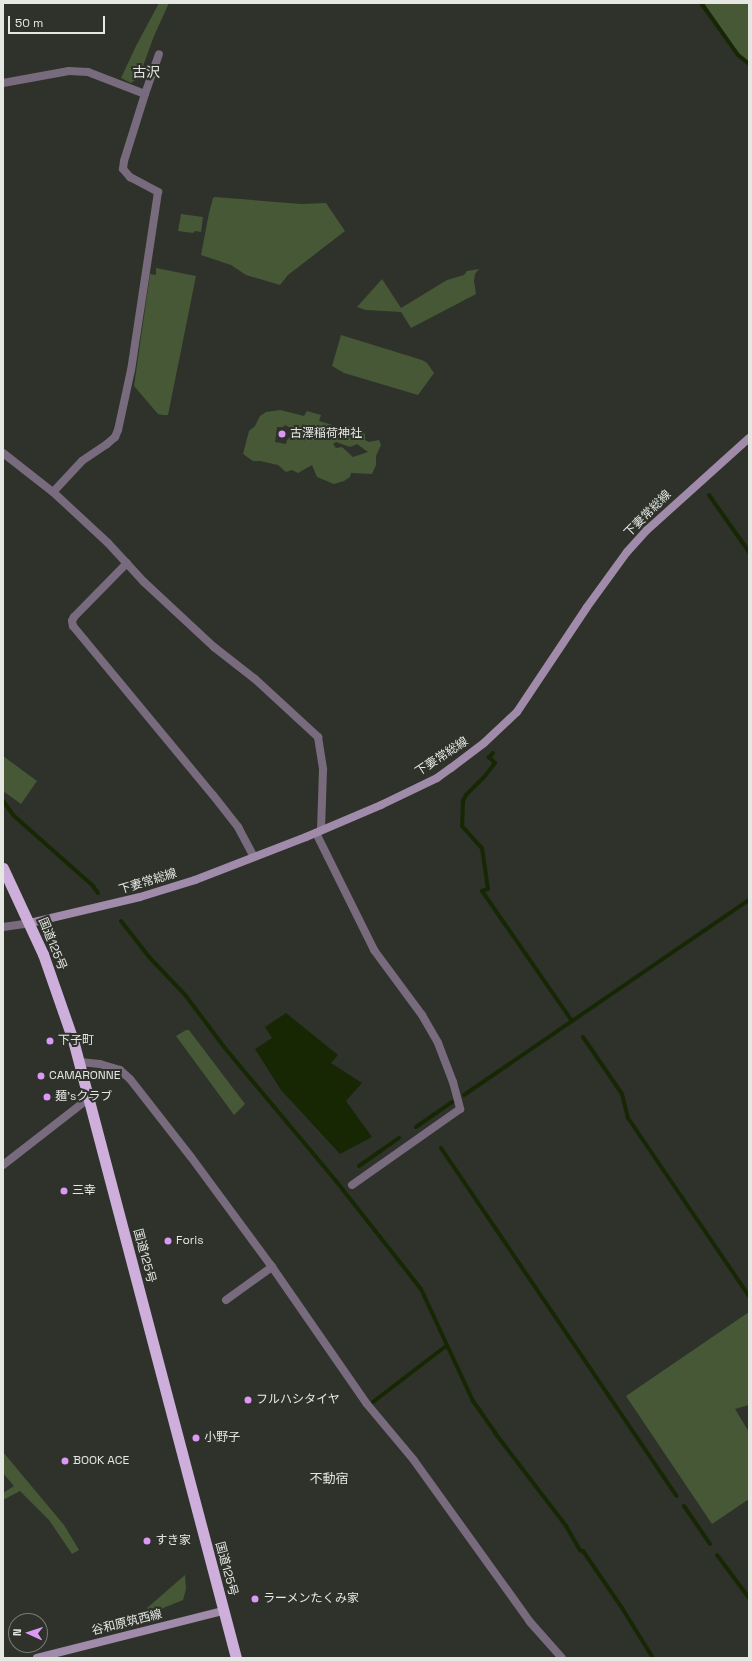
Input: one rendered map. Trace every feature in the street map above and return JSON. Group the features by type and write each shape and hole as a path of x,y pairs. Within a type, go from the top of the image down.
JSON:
{"highway":[{"name":"国道125号","path":"3,868 30,924 60,999 80,1062 236,1658"}],"main road":[{"name":"下妻常総線","path":"30,924 78,914 159,892 319,831 437,778 484,743 517,712 587,607 627,552 657,520 749,438"},
{"name":"谷和原筑西線","path":"37,1658 223,1611"}],"street":[{"path":"52,492 82,461 115,437 120,423 131,370 158,192 130,177 123,169 124,161 159,54"},
{"path":"3,84 69,71 88,72 145,94"},
{"path":"3,453 52,492 108,543 144,582 214,647 256,679 318,737 323,770 319,831 374,950 422,1015 438,1043 453,1082 460,1109 352,1185"},
{"path":"127,563 74,617 72,621 73,626 214,795 238,827 254,856"},
{"path":"3,927 30,924"},
{"path":"80,1062 100,1064 120,1070 130,1078 191,1157 272,1267 367,1404 416,1464 530,1622 562,1658"},
{"path":"3,1165 89,1098"},
{"path":"226,1300 272,1267"}],"shaded area":[{"path":"159,3 169,3 154,36 139,77 131,83 121,78"},
{"path":"704,3 749,3 749,61 740,55"},
{"path":"213,198 301,204 326,203 345,231 288,275 280,285 246,275 231,265 201,255 209,213"},
{"path":"181,214 203,217 201,232 195,231 193,233 178,231"},
{"path":"156,268 196,276 168,415 158,414 134,386 150,274 156,275"},
{"path":"479,269 475,274 474,281 476,294 411,328 401,312 366,310 357,307 382,279 401,308 447,280 464,275 467,271"},
{"path":"341,335 422,360 427,363 434,373 418,395 344,373 332,366"},
{"path":"280,410 304,416 307,411 321,415 319,421 346,429 348,426 358,429 365,434 365,440 369,442 379,440 381,445 376,456 376,465 372,474 351,473 350,477 344,481 334,484 317,477 312,465 298,473 292,470 286,472 278,465 253,461 243,454 249,431 255,426 260,416 266,412","holes":["285,425 292,429 294,433 287,440 286,444 275,442 277,427 283,427","336,442 350,447 357,444 368,452 353,457 342,447 336,448 333,444"]},
{"path":"3,756 37,781 21,804 3,791"},
{"path":"286,1013 338,1055 331,1063 362,1083 346,1101 372,1137 340,1154 281,1090 255,1049 272,1038 265,1027"},
{"path":"186,1030 189,1030 245,1104 234,1115 176,1036"},
{"path":"749,1312 749,1405 735,1409 749,1432 749,1499 712,1524 626,1396"},
{"path":"3,1452 64,1525 79,1550 72,1554 49,1520 20,1491 3,1500 3,1493 14,1486 3,1473"},
{"path":"185,1575 186,1589 183,1600 151,1613 147,1608"}],"waterway":[{"path":"701,3 738,55 749,64"},
{"path":"709,495 749,552"},
{"path":"493,753 489,757 495,763 485,776 466,795 463,801 462,826 482,848 488,889 482,891 572,1021"},
{"path":"3,801 13,815 92,885 98,893"},
{"path":"464,1095 749,900"},
{"path":"121,921 150,958 186,996 224,1047 336,1181 421,1289 473,1401 495,1433 566,1526 580,1550 583,1551 622,1608 653,1658"},
{"path":"583,1037 622,1094 628,1118 749,1296"},
{"path":"416,1127 452,1102"},
{"path":"359,1166 399,1138"},
{"path":"441,1148 677,1496"},
{"path":"373,1402 446,1346"},
{"path":"684,1506 710,1544"},
{"path":"717,1555 749,1598"}],"place":[{"name":"古澤稲荷神社","path":"282,434"},
{"name":"下子町","path":"50,1041"},
{"name":"CAMARONNE","path":"41,1076"},
{"name":"麺'sクラブ","path":"47,1097"},
{"name":"三幸","path":"64,1191"},
{"name":"Foris","path":"168,1241"},
{"name":"フルハシタイヤ","path":"248,1400"},
{"name":"小野子","path":"196,1438"},
{"name":"BOOK ACE","path":"65,1461"},
{"name":"すき家","path":"147,1541"},
{"name":"ラーメンたくみ家","path":"255,1599"}],"district":[{"name":"古沢","path":"146,72"},
{"name":"不動宿","path":"329,1479"}]}
